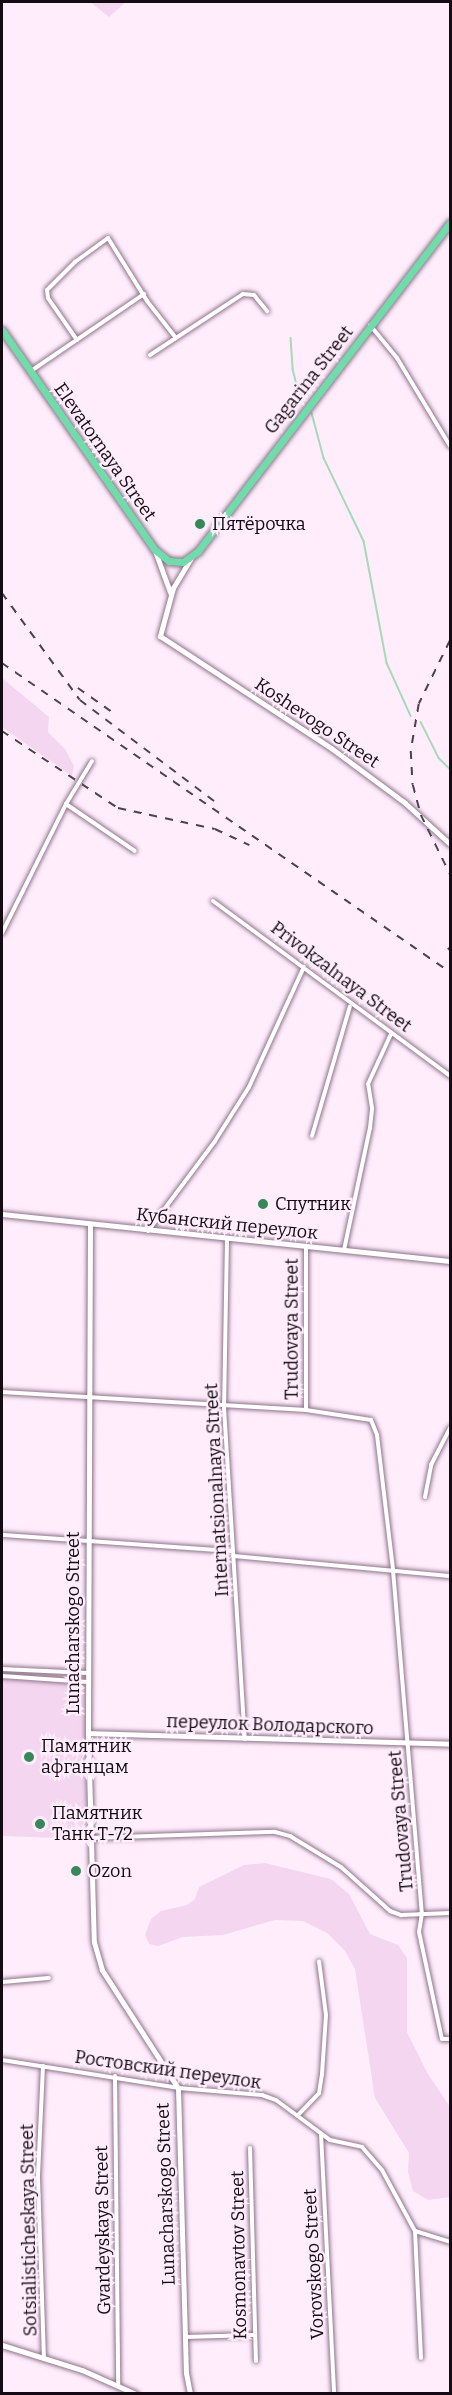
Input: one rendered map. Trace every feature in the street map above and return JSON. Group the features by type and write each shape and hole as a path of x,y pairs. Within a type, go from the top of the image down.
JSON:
{"main road":[{"name":"Gagarina Street","path":"193,556 450,222"},
{"name":"Elevatornaya Street","path":"2,330 154,549 173,562 193,556"}],"street":[{"path":"77,340 48,298 47,290 101,241 108,238 176,338"},
{"path":"150,356 249,292 267,311"},
{"name":"Elevatornaya Street","path":"31,372 144,294"},
{"path":"370,325 392,350 450,446"},
{"name":"Elevatornaya Street","path":"154,549 170,596"},
{"name":"Gagarina Street","path":"160,636 170,596 193,556"},
{"name":"Koshevogo Street","path":"160,636 325,743 405,803 450,844"},
{"path":"2,933 66,804 92,761"},
{"path":"66,804 135,851"},
{"name":"Privokzalnaya Street","path":"213,901 304,968 350,1006 450,1077"},
{"path":"148,1231 215,1140 249,1087 304,968"},
{"path":"312,1136 350,1006"},
{"path":"343,1251 370,1128 372,1108 368,1084 391,1034"},
{"name":"Кубанский переулок","path":"2,1214 450,1261"},
{"name":"Lunacharskogo Street","path":"90,1224 87,1399 88,1733 89,1839 94,1942 102,1970 177,2088 185,2337 190,2394"},
{"name":"Internatsionalnaya Street","path":"227,1239 224,1408 245,1740"},
{"name":"Trudovaya Street","path":"306,1247 306,1410 371,1420 377,1435 393,1570 408,1743 422,1913 419,1932 442,2039 450,2039"},
{"path":"2,1392 224,1408 306,1410"},
{"path":"425,1497 431,1465 450,1428"},
{"path":"2,1535 232,1554 450,1576"},
{"path":"2,1669 89,1673"},
{"path":"2,1676 89,1682"},
{"name":"переулок Володарского","path":"88,1733 245,1740 450,1744"},
{"path":"89,1839 275,1832 290,1836 341,1867 390,1911 450,1913"},
{"path":"298,2115 319,2093 322,2074 326,2014 319,1961"},
{"path":"2,1982 49,1978"},
{"name":"Ростовский переулок","path":"2,2060 115,2076 177,2088 262,2095 298,2115 330,2140 362,2147 382,2170 415,2231 421,2358"},
{"name":"Sotsialisticheskaya Street","path":"43,2066 38,2178 44,2359"},
{"name":"Gvardeyskaya Street","path":"115,2076 118,2384"},
{"name":"Vorovskogo Street","path":"321,2134 334,2394"},
{"name":"Kosmonavtov Street","path":"250,2148 256,2361"},
{"path":"415,2231 450,2242"},
{"path":"185,2337 254,2335"},
{"path":"2,2345 118,2384 136,2394"}],"shaded area":[{"path":"90,2 126,2 109,17"},
{"path":"2,678 49,717 48,732 65,749 74,766 72,776 2,727"},
{"path":"2,1679 85,1684 87,1839 2,1836"},
{"path":"265,1863 331,1879 349,1894 370,1934 398,1945 407,1958 407,2032 428,2074 450,2107 450,2197 428,2200 413,2191 408,2172 409,2153 375,2098 355,1969 345,1951 327,1933 303,1921 275,1920 223,1935 183,1937 158,1946 149,1944 145,1935 151,1919 161,1911 187,1905 195,1899 199,1887 244,1865"}],"waterway":[{"path":"291,338 293,369 302,404"},
{"path":"312,413 324,458 364,541 387,663 411,716"},
{"path":"421,722 439,758 450,769"}],"railway":[{"path":"2,593 80,700 214,801"},
{"path":"450,641 419,704 411,751 413,785 421,815 450,874"},
{"path":"2,663 450,972"},
{"path":"78,688 112,712"},
{"path":"2,731 118,808 215,829 249,845"}],"place":[{"name":"Пятёрочка","path":"200,524"},
{"name":"Спутник","path":"263,1204"},
{"name":"Памятник афганцам","path":"29,1757"},
{"name":"Памятник Танк Т-72","path":"40,1824"},
{"name":"Ozon","path":"76,1871"}]}
